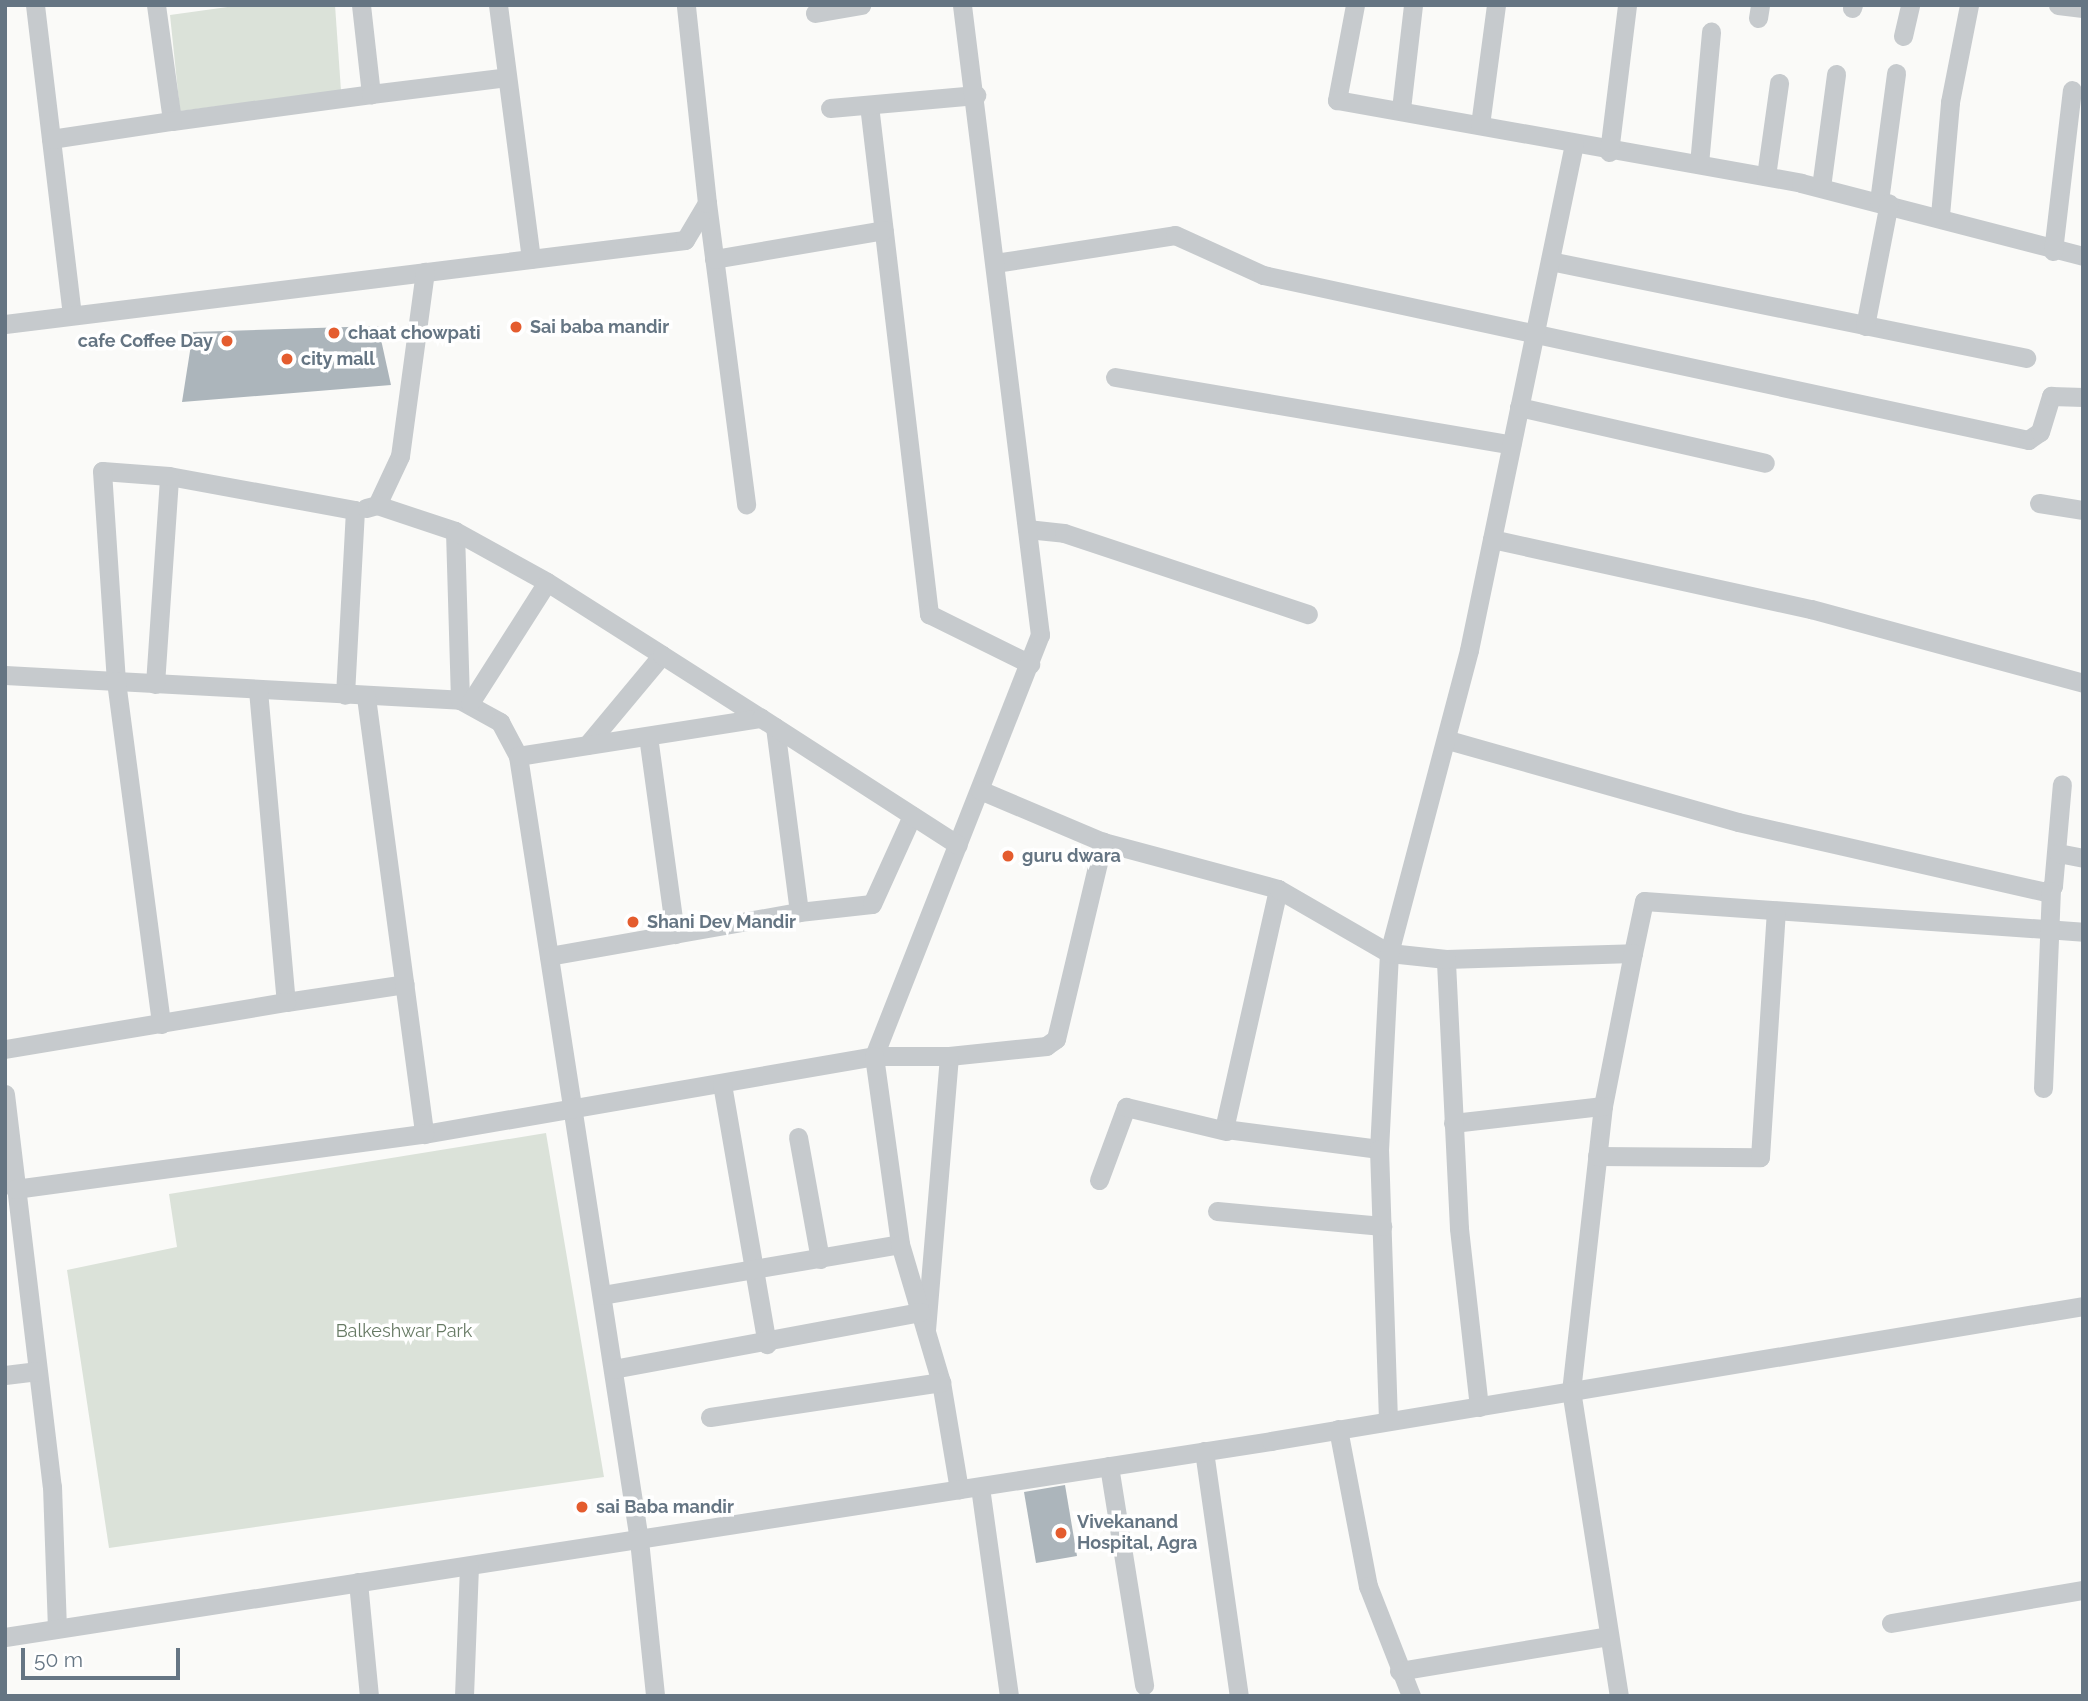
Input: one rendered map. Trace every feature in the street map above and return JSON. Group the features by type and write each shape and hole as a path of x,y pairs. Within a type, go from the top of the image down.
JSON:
{"street":[{"path":"35,5 72,315"},
{"path":"156,5 172,121"},
{"path":"361,5 371,94"},
{"path":"498,5 531,259"},
{"path":"686,5 706,203 746,504"},
{"path":"816,13 861,5"},
{"path":"959,1490 941,1382 900,1244 874,1056 1030,664 1040,627 976,95 962,5"},
{"path":"1355,5 1337,100 1401,109 1609,152 1699,164 1821,187 1940,215 2053,251 2083,256"},
{"path":"1401,109 1413,5"},
{"path":"1480,125 1496,5"},
{"path":"1609,152 1627,5"},
{"path":"1903,36 1910,5"},
{"path":"1940,215 1950,102 1969,5"},
{"path":"2060,6 2083,8"},
{"path":"1699,164 1711,32"},
{"path":"1865,326 1884,202 1896,73"},
{"path":"1821,187 1836,74"},
{"path":"51,139 507,77"},
{"path":"1766,176 1779,83"},
{"path":"2053,251 2072,90"},
{"path":"830,108 976,95"},
{"path":"869,105 929,614 1030,664"},
{"path":"1388,1421 1379,1149 1389,953 1447,740 1492,539 1574,144"},
{"path":"5,324 685,240 706,203"},
{"path":"714,259 884,230"},
{"path":"995,263 1175,235 1263,275 1535,329 2028,440 2040,432 2051,396 2083,397"},
{"path":"1550,261 2026,358"},
{"path":"377,505 400,456 425,272"},
{"path":"1115,377 1511,445"},
{"path":"1519,407 1765,463"},
{"path":"161,1024 117,681 102,471 169,476 355,510 377,505 455,531 547,582 958,845"},
{"path":"155,684 169,476"},
{"path":"2039,503 2083,510"},
{"path":"345,695 355,510"},
{"path":"1027,529 1064,533 1308,614"},
{"path":"455,531 465,701"},
{"path":"1492,539 1811,609 2083,683"},
{"path":"465,701 547,582"},
{"path":"587,745 662,655"},
{"path":"5,675 465,701 500,722 518,756 639,1540 655,1696"},
{"path":"258,690 286,1002"},
{"path":"366,697 424,1134"},
{"path":"518,756 648,736 768,722"},
{"path":"768,722 799,912"},
{"path":"648,736 675,934"},
{"path":"1447,740 1738,822 2051,891"},
{"path":"2043,1088 2051,891 2058,853 2062,784"},
{"path":"980,790 1104,842 1278,889 1389,953 1446,959 1633,953"},
{"path":"549,956 799,912 872,905 912,816"},
{"path":"15,1189 574,1112 874,1056 949,1056 1046,1046 1056,1040 1104,842"},
{"path":"2058,853 2083,858"},
{"path":"1226,1131 1278,889"},
{"path":"1619,1696 1572,1390 1603,1106 1644,901 1776,911 2050,925 2083,932"},
{"path":"1597,1156 1760,1157 1776,911"},
{"path":"1446,959 1453,1123 1479,1407"},
{"path":"5,1049 405,984"},
{"path":"923,1321 949,1056"},
{"path":"722,1084 767,1344"},
{"path":"5,1094 36,1371 52,1486 57,1627"},
{"path":"1453,1123 1603,1106"},
{"path":"1099,1180 1126,1107 1226,1131 1379,1149"},
{"path":"798,1137 820,1259"},
{"path":"1217,1211 1382,1226"},
{"path":"602,1295 900,1244"},
{"path":"5,1637 1204,1451 2083,1306"},
{"path":"613,1370 923,1321"},
{"path":"5,1375 36,1371"},
{"path":"710,1417 941,1382"},
{"path":"1338,1429 1368,1586 1411,1696"},
{"path":"1204,1451 1240,1696"},
{"path":"1109,1466 1144,1685"},
{"path":"981,1486 1009,1696"},
{"path":"464,1696 469,1566"},
{"path":"358,1582 369,1696"},
{"path":"1891,1623 2083,1590"},
{"path":"1399,1671 1608,1636"}],"green space":[{"path":"242,5 335,5 341,91 180,111 170,15"},
{"name":"Balkeshwar Park","path":"546,1133 604,1477 109,1548 67,1270 177,1247 169,1194"}],"building":[{"name":"city mall","path":"378,326 391,385 182,402 193,332"},
{"path":"1065,1485 1077,1556 1036,1563 1024,1492"}],"place":[{"name":"Sai baba mandir","path":"516,327"},
{"name":"chaat chowpati","path":"334,333"},
{"name":"cafe Coffee Day","path":"227,341"},
{"name":"city mall","path":"287,359"},
{"name":"guru dwara","path":"1008,856"},
{"name":"Shani Dev Mandir","path":"633,922"},
{"name":"sai Baba mandir","path":"582,1507"},
{"name":"Vivekanand Hospital, Agra","path":"1061,1533"}]}
